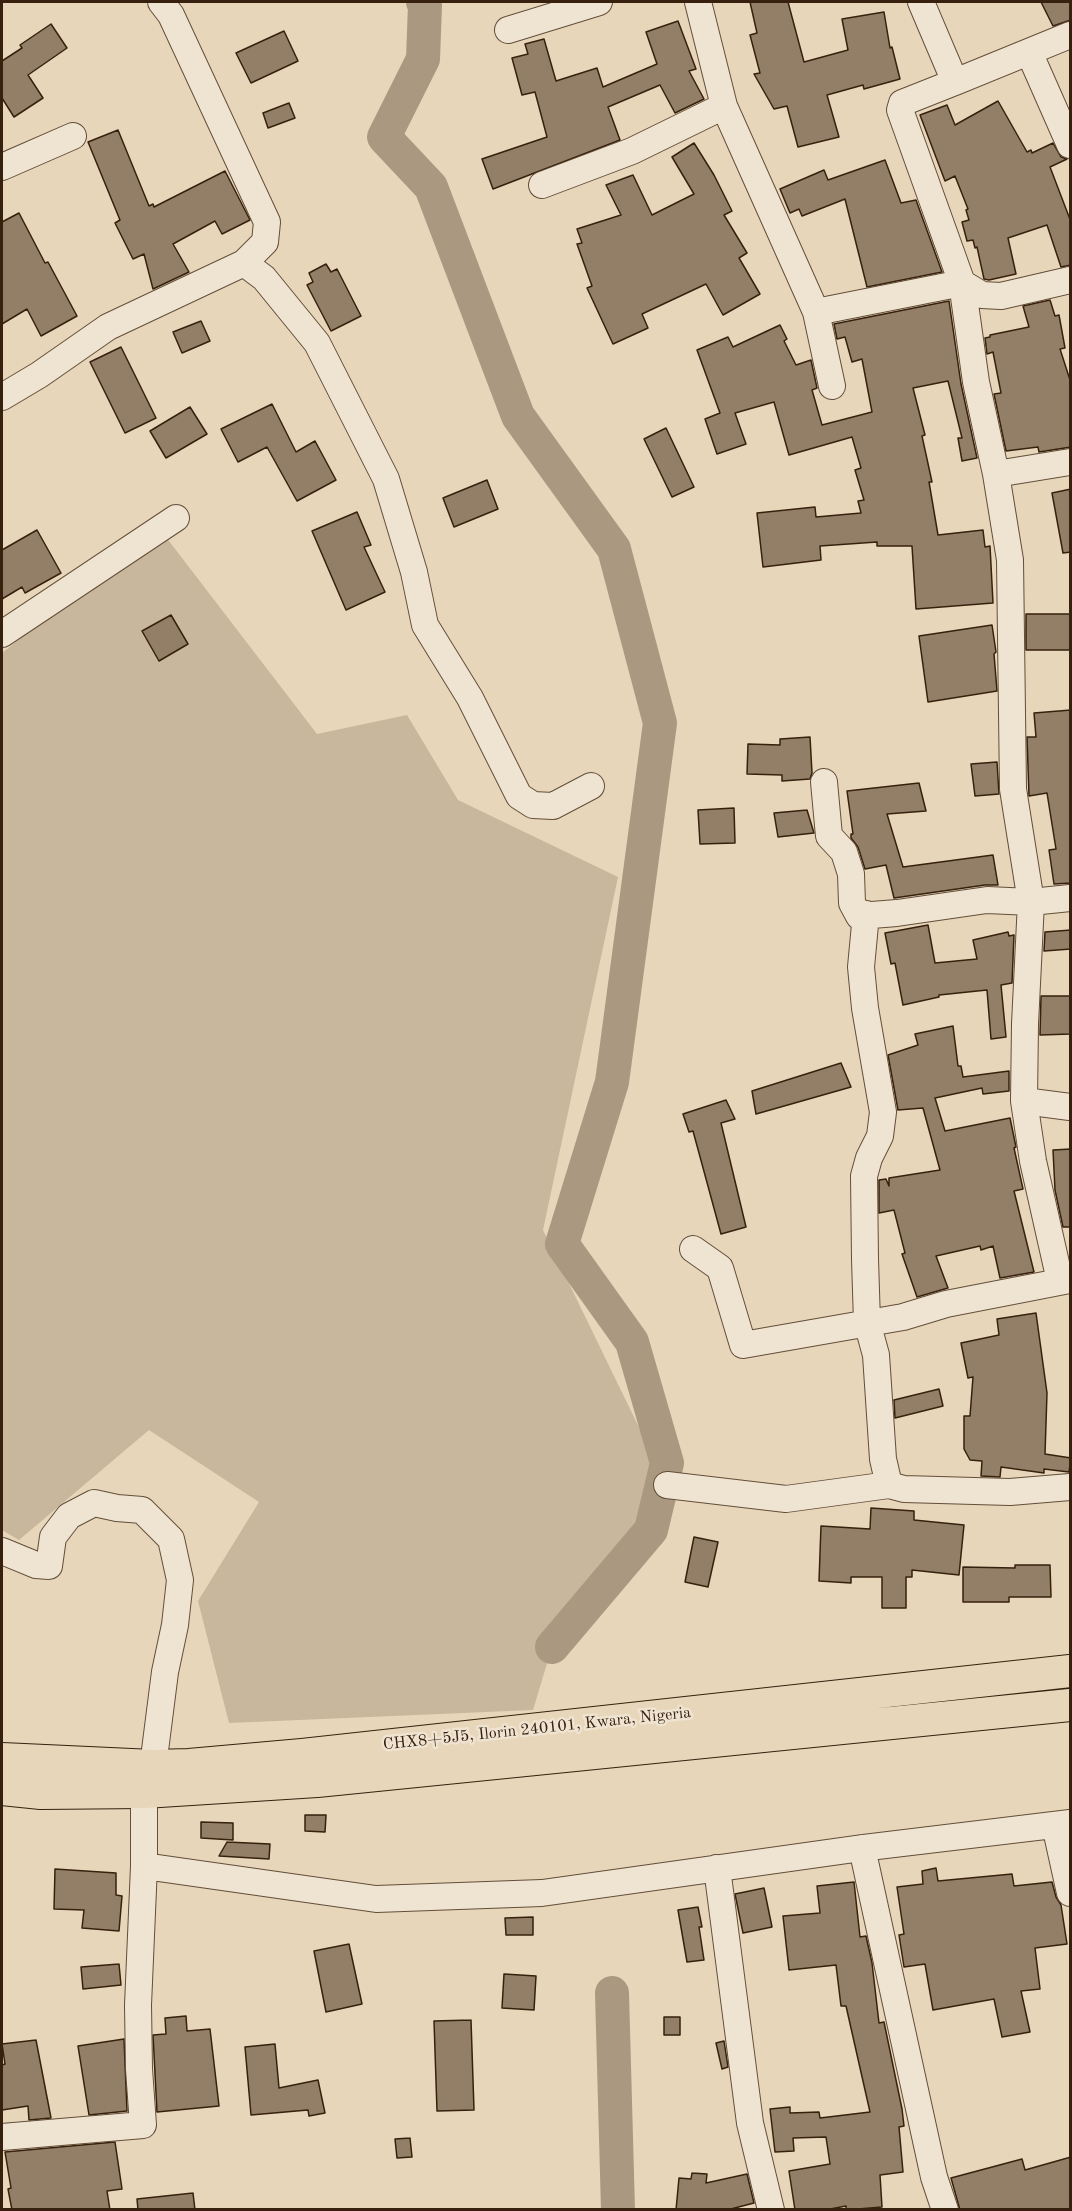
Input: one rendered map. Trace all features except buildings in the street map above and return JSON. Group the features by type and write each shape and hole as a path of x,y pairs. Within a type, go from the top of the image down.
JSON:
{"main road":[{"name":"CHX8+5J5, Ilorin 240101, Kwara, Nigeria","path":"2,1789 41,1793 148,1779 189,1765 302,1755 1071,1671"},
{"name":"CHX8+5J5, Ilorin 240101, Kwara, Nigeria","path":"2,1759 148,1779 317,1781 1071,1705"}],"street":[{"path":"2,398 108,327 244,263 265,242 267,222 171,15 161,2"},
{"path":"508,30 599,2"},
{"path":"698,2 724,106 816,312 832,386"},
{"path":"921,2 955,82"},
{"path":"693,1249 720,1268 743,1345 903,1317 946,1304 1065,1281 1033,1161 1024,1101 1031,902 1013,789 1010,560 996,474 976,382 962,283 900,111 902,103 1071,35"},
{"path":"1029,52 1071,146"},
{"path":"542,185 632,151 724,106"},
{"path":"2,167 73,135"},
{"path":"244,263 264,278 317,343 386,478 414,572 425,625 470,698 519,796 533,805 553,806 591,786"},
{"path":"816,312 962,283 982,295 1001,296 1071,280"},
{"path":"996,474 1071,462"},
{"path":"2,634 176,518"},
{"path":"824,782 829,836 844,852 851,874 852,903 859,916 987,900 1031,902 1071,898"},
{"path":"866,914 861,967 865,1008 883,1112 880,1136 869,1158 864,1176 867,1322 876,1354 883,1459 889,1485"},
{"path":"1024,1101 1071,1107"},
{"path":"667,1485 786,1498 889,1485 904,1489 1010,1492 1071,1487"},
{"path":"2,1551 36,1565 48,1566 53,1537 69,1516 94,1503 142,1510 171,1539 180,1580 175,1625 148,1779 138,2006 143,2125 2,2137"},
{"path":"144,1866 376,1899 542,1893 862,1848 1063,1824 1071,1893"},
{"path":"862,1848 934,2178 945,2210"},
{"path":"717,1868 750,2122 771,2210"}],"shaded area":[{"path":"159,528 317,734 407,715 458,800 618,877 543,1230 667,1485 552,1647 533,1710 229,1723 198,1601 259,1502 149,1430 19,1540 2,1530 2,653"}],"waterway":[{"path":"423,2 425,5 423,59 384,137 431,187 518,416 614,549 660,723 612,1082 562,1244 632,1342 667,1463 651,1530 552,1647"},
{"path":"612,1993 618,2210"}]}
